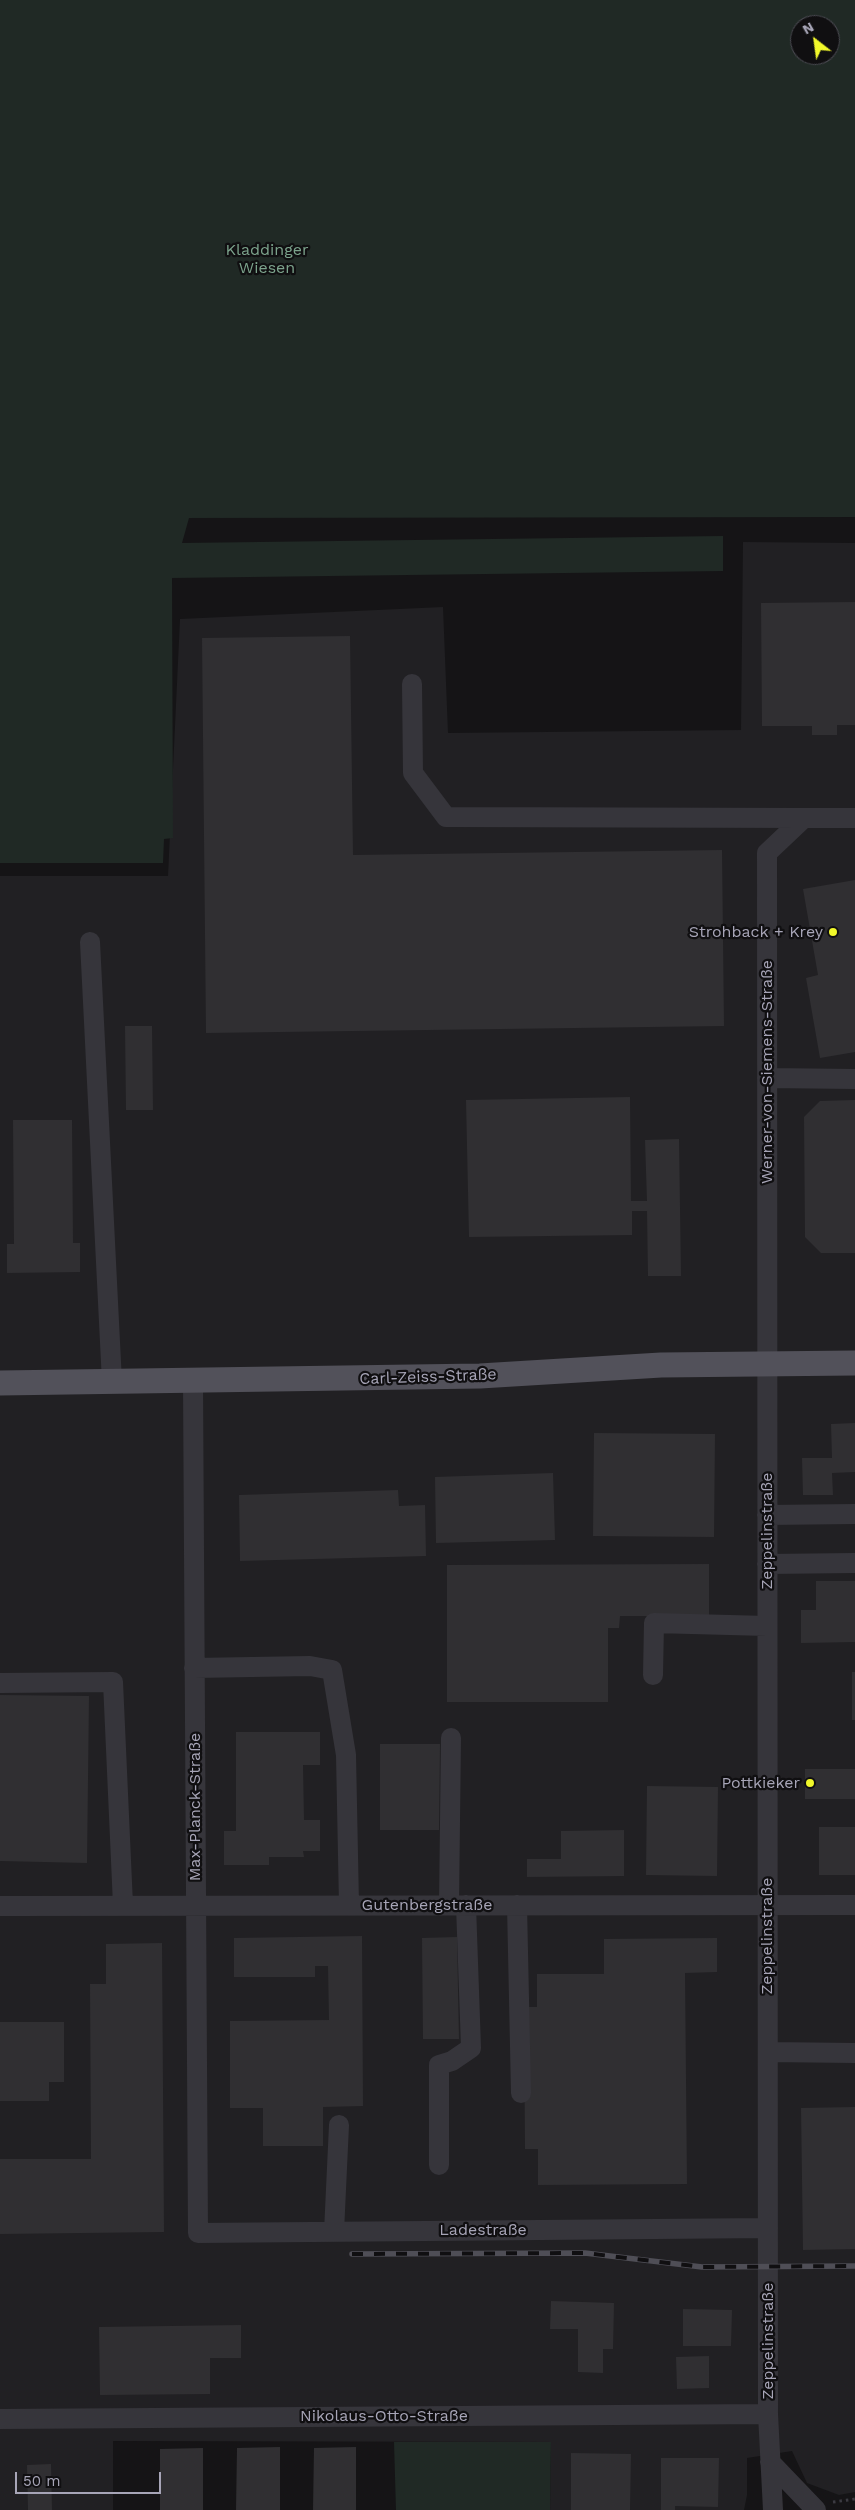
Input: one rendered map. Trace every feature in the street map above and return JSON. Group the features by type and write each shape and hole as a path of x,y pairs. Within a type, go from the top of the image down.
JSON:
{"main road":[{"name":"Carl-Zeiss-Straße","path":"0,1383 480,1376 661,1365 855,1363"}],"street":[{"path":"412,684 413,774 446,817 855,818"},
{"name":"Werner-von-Siemens-Straße","path":"768,1363 767,853 804,818"},
{"path":"90,942 112,1382"},
{"path":"767,1078 855,1079"},
{"name":"Zeppelinstraße","path":"768,1363 768,2414 773,2510"},
{"name":"Max-Planck-Straße","path":"194,1381 198,2232"},
{"path":"768,1515 855,1514"},
{"path":"767,1564 855,1563"},
{"path":"653,1675 654,1623 767,1626"},
{"path":"194,1668 310,1666 332,1670 336,1680 346,1755 349,1905"},
{"path":"0,1683 113,1682 123,1905"},
{"path":"439,2165 439,2065 452,2061 471,2048 458,1905 451,1738"},
{"name":"Gutenbergstraße","path":"0,1906 195,1904 855,1905"},
{"path":"517,1905 521,2093"},
{"path":"768,2052 855,2053"},
{"path":"334,2232 339,2125"},
{"name":"Ladestraße","path":"198,2232 768,2228"},
{"name":"Nikolaus-Otto-Straße","path":"0,2419 768,2414"},
{"path":"770,2462 823,2506"}],"path":[{"path":"823,2506 855,2499"}],"shaded area":[{"path":"743,542 855,543 855,2492 839,2495 807,2483 792,2451 747,2458 747,2495 744,2510 550,2510 551,2442 113,2441 113,2510 0,2510 0,876 168,876 180,619 443,607 448,733 741,730"}],"green space":[{"name":"Kladdinger Wiesen","path":"0,0 855,0 855,517 189,518 182,543 723,536 723,571 172,578 173,838 164,839 163,863 0,863"},
{"path":"394,2442 551,2442 550,2510 396,2510"}],"building":[{"path":"855,602 855,725 837,725 837,735 812,735 812,726 762,726 761,603"},
{"path":"350,636 353,855 722,850 724,1026 206,1033 202,638"},
{"name":"Strohback + Krey","path":"855,880 855,1052 820,1058 806,978 818,975 803,889"},
{"path":"125,1026 152,1026 153,1110 126,1110"},
{"path":"630,1097 631,1201 647,1201 645,1140 679,1139 681,1276 648,1276 647,1211 632,1211 632,1235 469,1237 466,1100"},
{"path":"855,1100 855,1253 821,1253 805,1237 804,1117 820,1101"},
{"path":"13,1120 72,1120 73,1243 80,1243 80,1272 7,1273 7,1244 14,1244"},
{"path":"855,1423 855,1472 832,1473 833,1495 803,1495 802,1458 832,1458 831,1424"},
{"path":"594,1433 715,1434 714,1537 593,1536"},
{"path":"553,1473 555,1540 436,1543 435,1477"},
{"path":"398,1490 399,1506 425,1505 426,1556 240,1561 239,1495"},
{"path":"709,1564 709,1616 620,1616 619,1628 608,1628 608,1702 447,1702 447,1565"},
{"path":"816,1581 855,1581 855,1642 801,1643 801,1610 816,1610"},
{"path":"852,1672 855,1672 855,1720 852,1720"},
{"path":"0,1695 89,1696 87,1863 0,1861"},
{"path":"236,1732 320,1732 320,1765 303,1765 304,1820 320,1820 320,1851 303,1851 304,1857 269,1857 269,1865 224,1865 224,1831 236,1831"},
{"path":"380,1744 440,1744 439,1830 380,1830"},
{"path":"805,1769 855,1769 855,1799 805,1799"},
{"path":"647,1786 718,1787 717,1876 646,1875"},
{"path":"819,1827 855,1827 855,1875 819,1875"},
{"path":"624,1830 624,1876 527,1877 527,1859 561,1859 561,1831"},
{"path":"362,1936 363,2106 323,2107 323,2146 263,2146 263,2108 230,2108 230,2021 329,2020 328,1966 315,1966 315,1977 234,1977 234,1938"},
{"path":"457,1937 459,2039 423,2039 422,1938"},
{"path":"717,1938 717,1972 685,1973 687,2184 538,2185 538,2149 525,2149 524,2007 537,2007 537,1974 604,1974 604,1939"},
{"path":"162,1943 164,2232 0,2234 0,2159 91,2159 90,1984 106,1984 106,1944"},
{"path":"0,2022 64,2022 64,2082 49,2082 49,2101 0,2101"},
{"path":"855,2107 855,2249 803,2250 801,2108"},
{"path":"551,2301 614,2303 613,2349 603,2349 603,2373 578,2372 578,2329 550,2329"},
{"path":"683,2309 732,2310 731,2346 683,2346"},
{"path":"241,2325 241,2358 210,2358 210,2394 100,2395 99,2327"},
{"path":"709,2356 709,2388 677,2389 676,2357"},
{"path":"280,2447 280,2510 236,2510 237,2448"},
{"path":"356,2447 356,2510 313,2510 314,2448"},
{"path":"203,2448 203,2510 160,2510 160,2449"},
{"path":"571,2453 631,2454 630,2510 571,2510"},
{"path":"661,2458 719,2458 718,2507 675,2506 675,2510 661,2510"},
{"path":"51,2464 52,2510 28,2510 27,2465"}],"railway":[{"path":"352,2254 585,2253 702,2267 855,2266"}],"place":[{"name":"Strohback + Krey","path":"833,932"},
{"name":"Pottkieker","path":"810,1783"}]}
